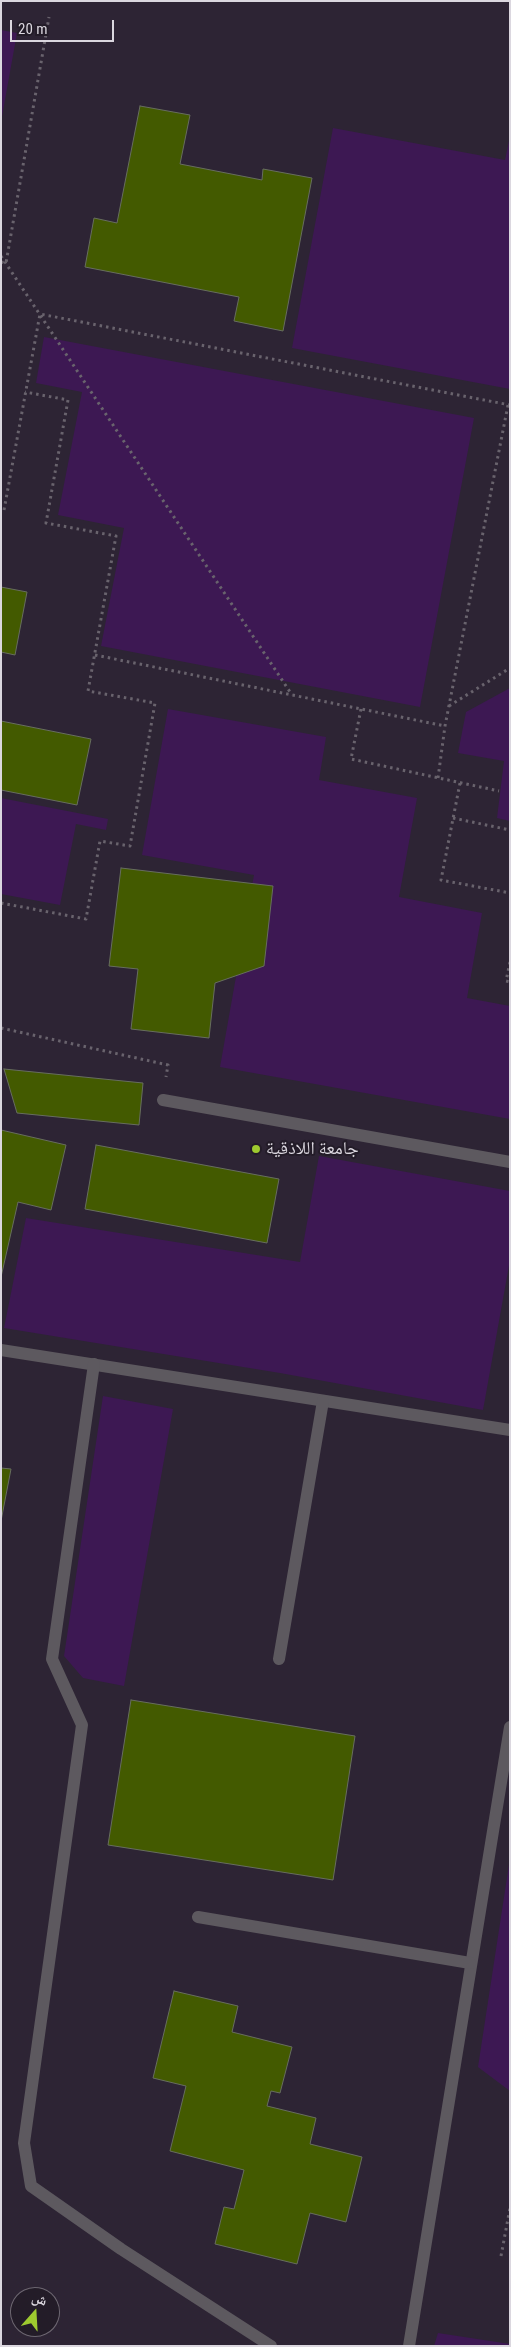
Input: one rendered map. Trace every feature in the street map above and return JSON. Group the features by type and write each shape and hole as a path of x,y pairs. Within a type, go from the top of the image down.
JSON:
{"street":[{"path":"163,1100 510,1162"},
{"path":"1,1350 510,1430"},
{"path":"94,1364 52,1659 82,1725 24,2143 31,2186 121,2249 271,2346"},
{"path":"279,1659 323,1401"},
{"path":"409,2346 510,1727"},
{"path":"198,1917 470,1964"}],"path":[{"path":"4,263 49,17"},
{"path":"1,256 292,695"},
{"path":"4,510 40,314"},
{"path":"40,314 509,405 445,726 438,778"},
{"path":"1,903 86,919 100,841 130,846 155,703 88,691 116,536 46,523 68,400 25,392"},
{"path":"95,655 445,726"},
{"path":"449,706 510,668"},
{"path":"362,709 351,759 499,791"},
{"path":"460,783 441,880 510,893"},
{"path":"453,818 510,830"},
{"path":"510,962 506,981 510,982"},
{"path":"1,1028 168,1065 163,1100"},
{"path":"501,2256 510,2208"}],"shaded area":[{"name":"جامعة اللاذقية","path":"1,1 510,1 510,2346 1,2346"},
{"path":"1,30 17,33 1,122"},
{"path":"333,128 505,160 510,136 510,389 292,348"},
{"path":"44,337 474,418 420,707 101,646 124,528 58,515 82,392 36,383"},
{"path":"510,688 510,821 497,818 504,761 458,753 466,712"},
{"path":"168,709 326,737 319,780 417,798 399,897 482,913 467,998 510,1006 510,1119 220,1067 254,875 142,855"},
{"path":"1,798 108,819 106,830 76,824 60,905 1,894"},
{"path":"319,1156 510,1191 510,1260 483,1410 280,1373 4,1328 26,1218 300,1262"},
{"path":"103,1396 173,1409 124,1686 83,1678 64,1656"},
{"path":"510,1858 510,2091 478,2067"},
{"path":"438,2333 510,2344 510,2346 434,2346"}],"building":[{"path":"140,106 190,115 180,164 262,180 263,169 312,178 283,331 234,321 239,297 85,267 94,218 117,223"},
{"path":"1,587 27,592 15,655 1,652"},
{"path":"1,721 91,739 77,805 1,790"},
{"path":"121,868 273,886 264,966 215,983 209,1038 131,1029 138,969 109,966"},
{"path":"4,1069 143,1083 139,1125 17,1113"},
{"path":"1,1130 66,1145 51,1210 18,1202 1,1277"},
{"path":"96,1145 279,1179 267,1243 85,1209"},
{"path":"1,1468 11,1469 1,1521"},
{"path":"131,1700 355,1736 333,1880 108,1845"},
{"path":"174,1991 238,2006 232,2032 292,2047 280,2093 271,2091 267,2106 316,2118 310,2144 362,2157 346,2222 310,2213 297,2264 215,2244 224,2207 234,2209 244,2170 170,2151 186,2086 153,2078"}],"place":[{"name":"جامعة اللاذقية","path":"256,1149"}]}
